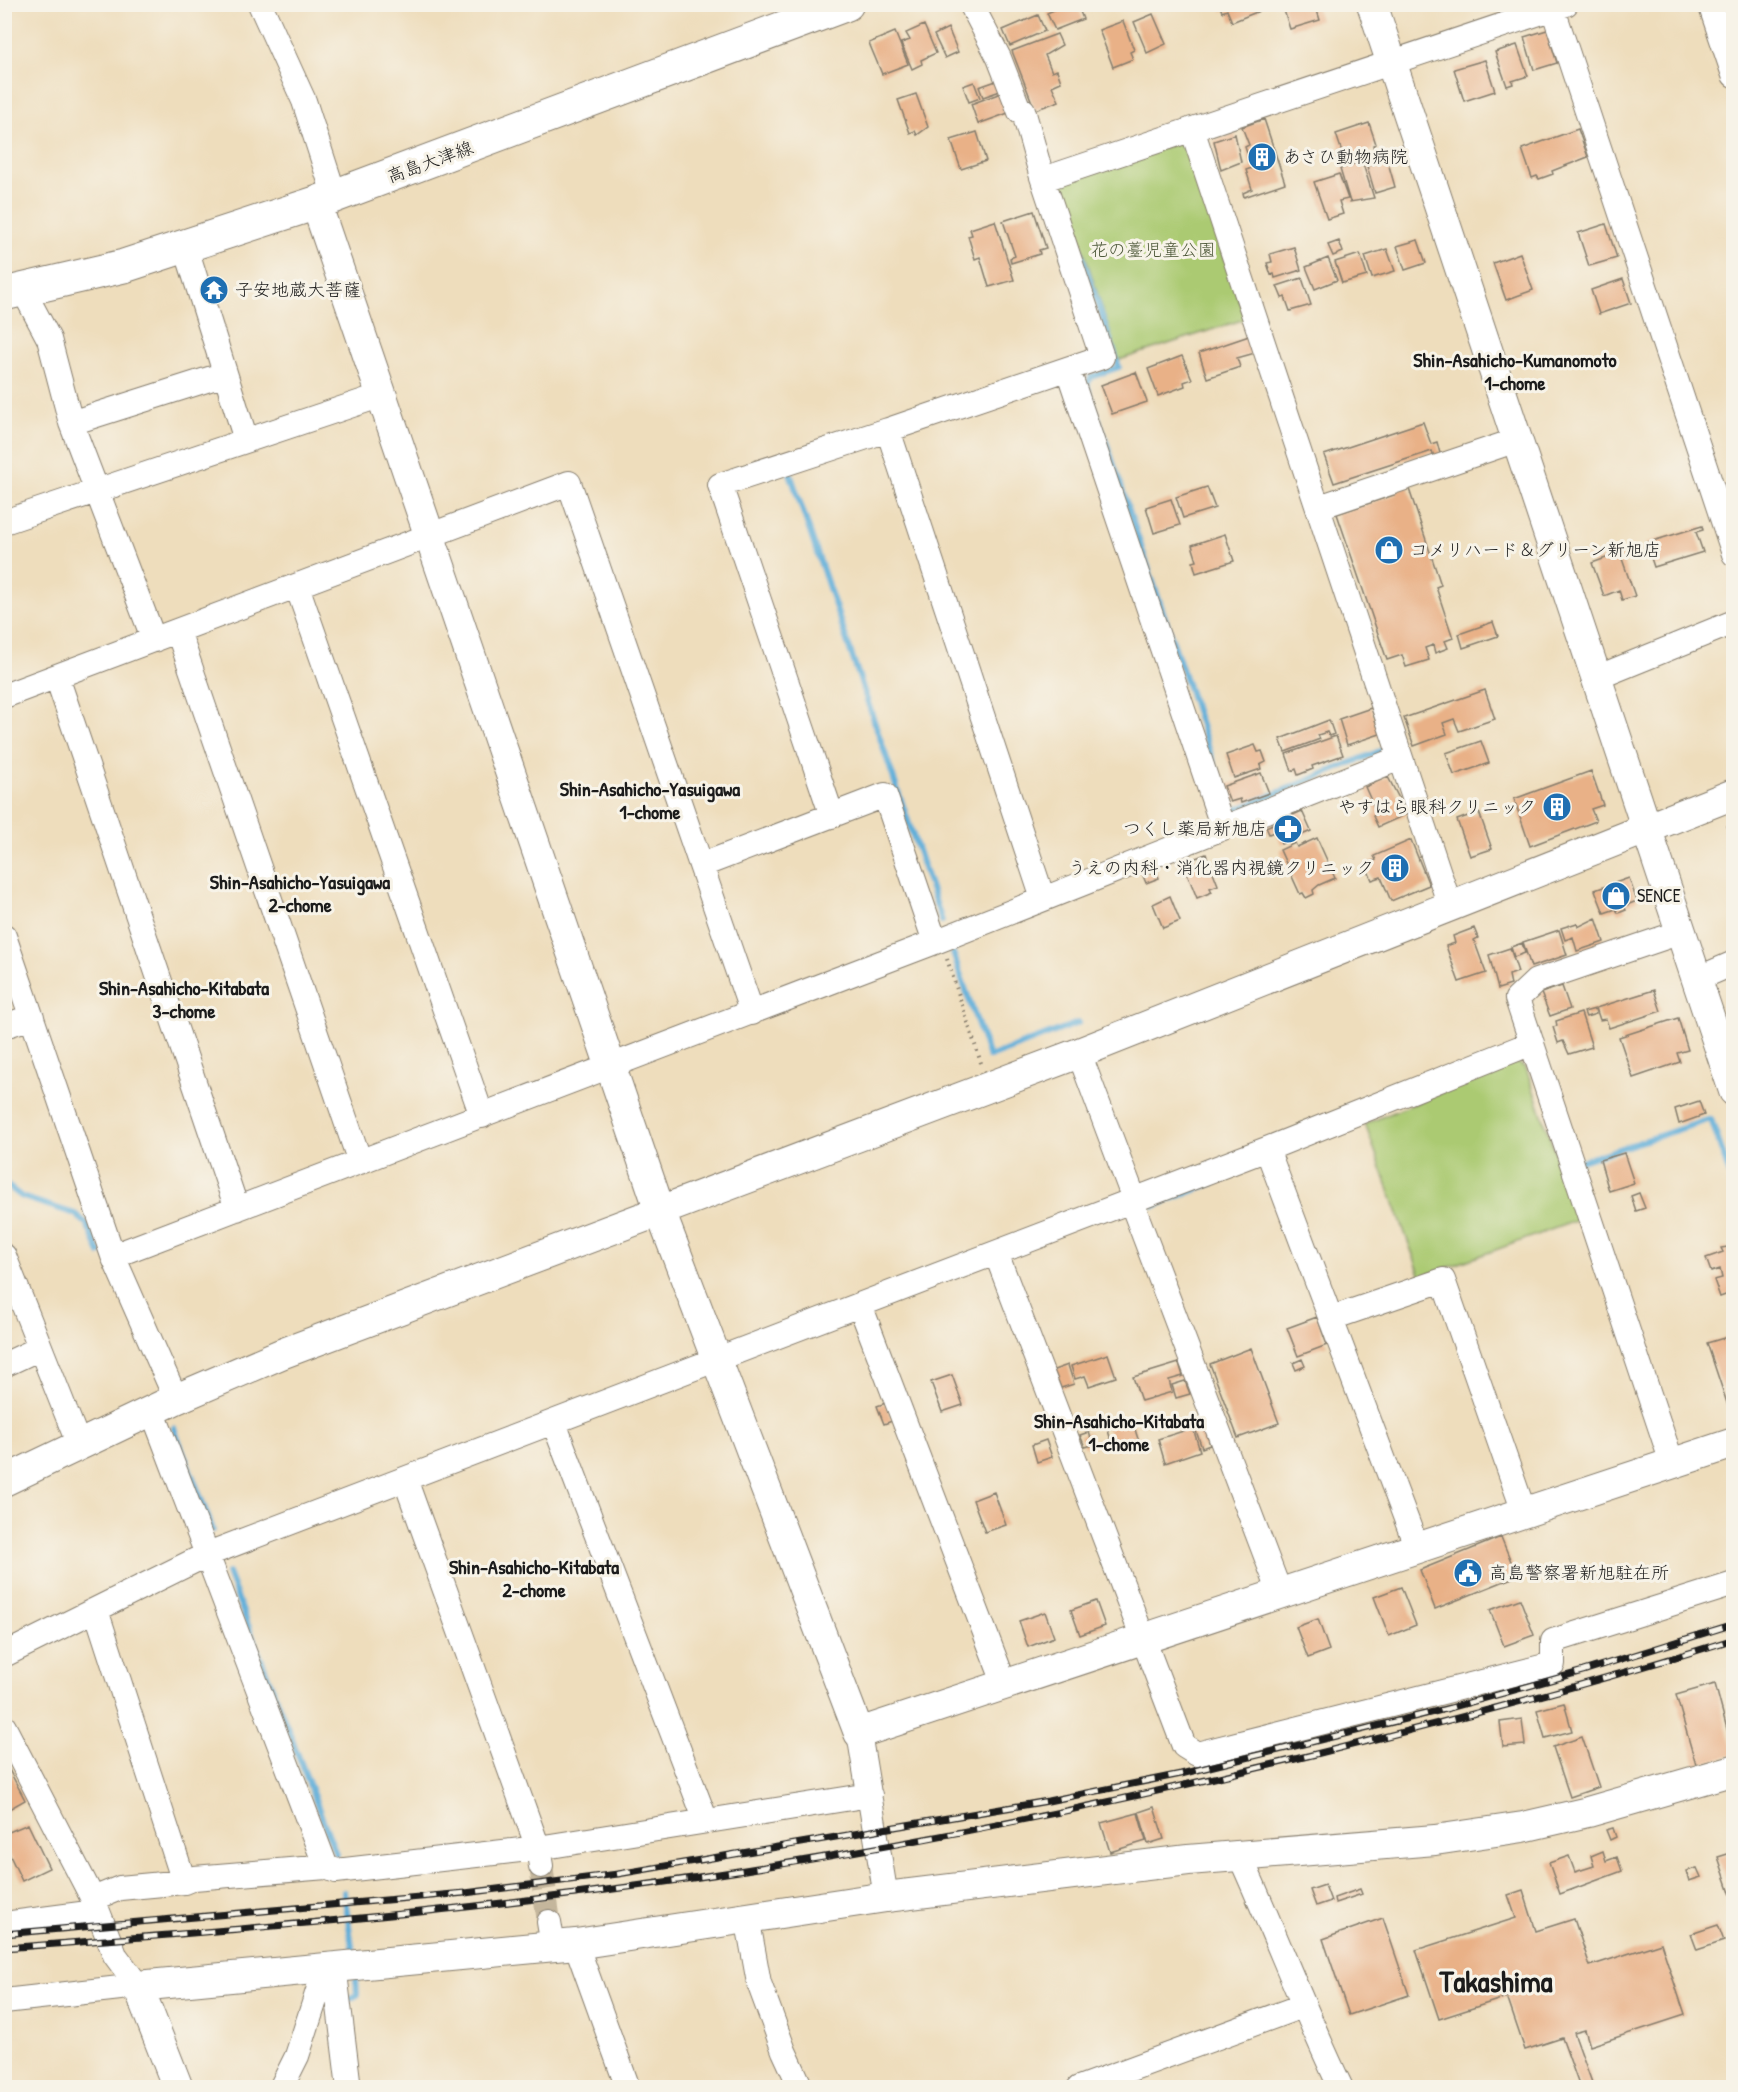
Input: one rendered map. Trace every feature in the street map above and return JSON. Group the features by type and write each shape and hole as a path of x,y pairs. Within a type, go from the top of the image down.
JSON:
{"main road":[{"name":"高島大津線","path":"14,292 124,266 326,200 847,4"}],"street":[{"path":"260,4 304,101 326,200 382,395 660,1211 859,1733 886,1897"},
{"path":"832,816 720,485 1102,357 1023,110 1020,112 999,58 971,4"},
{"path":"1372,4 1734,1091"},
{"path":"1710,4 1734,75"},
{"path":"1044,178 1559,7 1734,554"},
{"path":"1192,129 1450,906"},
{"path":"185,245 246,440"},
{"path":"14,292 49,339 71,423 154,640"},
{"path":"1068,370 1223,828"},
{"path":"71,423 225,374"},
{"path":"4,522 382,395"},
{"path":"888,430 1043,899"},
{"path":"1319,507 1517,440"},
{"path":"4,696 569,483 752,1013"},
{"path":"297,586 483,1116"},
{"path":"1596,678 1734,622"},
{"path":"178,631 360,1162"},
{"path":"57,677 237,1209"},
{"path":"113,1256 752,1013 1400,758"},
{"path":"4,1481 164,1405 281,1354 1079,1053 1734,794"},
{"path":"702,865 885,795 938,941"},
{"path":"1672,1463 1517,999 1536,981 1681,932"},
{"path":"4,936 164,1405 208,1554 326,1867"},
{"path":"1697,979 1734,963"},
{"path":"4,1026 32,1017"},
{"path":"4,1655 208,1554 1267,1149 1532,1043"},
{"path":"1079,1053 1280,1593"},
{"path":"1267,1149 1417,1548"},
{"path":"996,1253 1184,1746 1197,1754 1553,1664 1553,1641 1734,1584"},
{"path":"4,1256 79,1444"},
{"path":"1332,1318 1443,1280 1524,1512"},
{"path":"860,1305 1005,1685"},
{"path":"4,1365 40,1348"},
{"path":"554,1423 706,1821"},
{"path":"859,1733 1734,1443"},
{"path":"405,1479 539,1857"},
{"path":"96,1610 184,1882"},
{"path":"4,1727 94,1905 115,1955 138,1986 178,2088"},
{"path":"4,2001 330,1966 560,1937 747,1917 1121,1868 1435,1840 1523,1827 1641,1799 1734,1770"},
{"path":"4,1924 94,1905 120,1888 184,1882 194,1878 326,1867 336,1871 539,1857 706,1821 870,1794"},
{"path":"1240,1856 1278,1941 1302,2006 1341,2088"},
{"path":"747,1917 759,1983 784,2051 801,2088"},
{"path":"560,1937 627,2088"},
{"path":"281,2088 297,2055 330,1966"},
{"path":"330,1966 349,2088"},
{"path":"1079,2088 1302,2006"}],"path":[{"path":"938,941 990,1086"}],"green space":[{"name":"花の薹児童公園","path":"1180,142 1189,149 1245,319 1119,360 1061,181"},
{"path":"1516,1062 1526,1068 1578,1220 1421,1277 1365,1124"}],"building":[{"path":"1067,4 1077,4 1083,19 1055,30 1047,13"},
{"path":"1223,4 1256,4 1259,11 1232,22 1227,10 1222,12 1220,6"},
{"path":"1282,4 1315,4 1320,20 1290,29"},
{"path":"1153,14 1166,44 1147,53 1134,22"},
{"path":"1038,15 1045,31 1010,46 1003,30"},
{"path":"1123,21 1134,50 1130,52 1133,59 1113,67 1099,30"},
{"path":"924,25 936,53 921,60 922,64 912,69 901,43 910,40 906,33"},
{"path":"948,28 958,52 945,58 934,35"},
{"path":"1547,30 1557,63 1534,70 1524,37"},
{"path":"895,32 908,64 882,74 869,43"},
{"path":"1057,34 1062,45 1045,55 1052,72 1057,70 1061,82 1052,86 1059,101 1035,110 1012,51"},
{"path":"1517,45 1528,76 1512,81 1513,84 1507,86 1495,52"},
{"path":"1485,60 1495,91 1464,101 1454,69"},
{"path":"999,80 1003,90 983,97 979,87"},
{"path":"974,82 980,98 969,102 963,86"},
{"path":"1004,92 1011,112 978,124 971,104"},
{"path":"916,94 928,127 917,135 915,131 910,133 898,100"},
{"name":"あさひ動物病院","path":"1264,119 1285,183 1244,197 1243,193 1252,189 1246,170 1252,168 1245,147 1249,145 1242,127"},
{"path":"1369,123 1376,144 1373,145 1374,150 1344,161 1340,159 1338,153 1342,152 1336,134"},
{"path":"1578,129 1588,157 1552,171 1553,174 1539,179 1537,176 1532,178 1522,149"},
{"path":"977,132 986,161 961,169 951,140"},
{"path":"1235,134 1241,162 1221,170 1214,141"},
{"path":"1387,159 1395,187 1375,193 1367,166"},
{"path":"1362,161 1374,198 1350,202 1340,169"},
{"path":"1339,174 1348,199 1339,201 1343,214 1327,219 1314,182"},
{"path":"1034,211 1046,248 1039,250 1040,254 1011,263 1010,258 1015,256 1003,221"},
{"path":"995,221 1014,280 989,287 980,257 975,259 968,236 972,235 970,229"},
{"path":"1606,224 1617,258 1589,266 1578,233"},
{"path":"1418,240 1426,263 1405,270 1397,246"},
{"path":"1339,241 1343,252 1333,256 1328,245"},
{"path":"1294,247 1301,270 1275,278 1274,274 1271,275 1267,263 1272,262 1270,254"},
{"path":"1387,249 1395,271 1372,278 1365,256"},
{"path":"1520,253 1533,290 1506,300 1493,263"},
{"path":"1360,254 1367,276 1342,283 1335,262"},
{"path":"1328,258 1337,280 1315,289 1306,267"},
{"path":"1302,278 1311,305 1290,311 1285,297 1282,298 1277,286"},
{"path":"1623,279 1631,303 1599,314 1591,290"},
{"path":"1249,336 1255,353 1237,358 1240,367 1207,378 1199,353"},
{"path":"1182,356 1192,379 1184,382 1185,386 1158,396 1148,369"},
{"path":"1136,372 1147,402 1112,414 1101,385"},
{"path":"1423,422 1431,444 1437,442 1441,457 1435,459 1432,451 1334,483 1324,455"},
{"name":"コメリハード＆グリーン新旭店","path":"1408,486 1441,585 1436,587 1453,638 1445,641 1448,648 1435,653 1433,645 1425,648 1429,660 1406,667 1402,655 1387,660 1337,514 1397,494 1396,490"},
{"path":"1207,487 1215,508 1183,518 1176,497"},
{"path":"1171,499 1180,525 1154,533 1146,507"},
{"path":"1702,526 1703,530 1696,532 1703,552 1654,567 1646,543"},
{"path":"1225,534 1234,561 1196,573 1193,562 1197,561 1192,545"},
{"path":"1620,553 1635,596 1622,600 1619,590 1604,596 1592,563"},
{"path":"1493,622 1498,636 1463,648 1459,634"},
{"path":"1485,690 1495,719 1459,731 1454,719 1443,723 1447,734 1414,746 1404,718"},
{"path":"1371,708 1380,734 1347,745 1339,719"},
{"path":"1329,720 1334,734 1329,736 1327,732 1318,735 1320,739 1285,752 1280,739"},
{"path":"1336,736 1343,755 1312,766 1313,769 1298,775 1296,769 1292,771 1286,754"},
{"path":"1481,741 1489,763 1454,775 1446,753"},
{"path":"1255,745 1258,752 1262,751 1266,762 1260,765 1261,769 1234,778 1226,755"},
{"name":"やすはら眼科クリニック","path":"1591,771 1603,805 1591,809 1596,821 1530,846 1514,799"},
{"path":"1261,773 1269,793 1241,803 1240,799 1230,802 1224,786"},
{"path":"1388,777 1407,814 1378,827 1373,816 1377,814 1365,787"},
{"name":"つくし薬局新旭店","path":"1302,811 1311,831 1281,844 1276,831 1269,834 1266,827"},
{"path":"1479,812 1492,849 1470,856 1457,820"},
{"path":"1734,823 1734,842 1733,842 1727,826"},
{"path":"1317,838 1335,878 1319,885 1313,890 1314,894 1306,898 1303,893 1300,894 1280,850 1295,843 1297,847"},
{"name":"うえの内科・消化器内視鏡クリニック","path":"1411,840 1429,885 1391,901 1381,877 1372,880 1365,864 1376,860 1374,856"},
{"path":"1206,854 1218,885 1210,888 1212,892 1197,898 1183,863"},
{"path":"1156,870 1159,878 1146,883 1143,876"},
{"name":"SENCE","path":"1629,878 1637,901 1624,906 1626,910 1621,912 1618,913 1616,909 1604,913 1595,890"},
{"path":"1170,896 1180,921 1163,928 1153,904"},
{"path":"1596,918 1604,942 1577,951 1573,937 1565,940 1561,928 1577,923 1578,927"},
{"path":"1474,928 1478,938 1474,940 1486,973 1459,982 1446,946 1455,943 1453,936"},
{"path":"1559,930 1567,955 1531,967 1523,942"},
{"path":"1522,943 1525,953 1514,957 1511,947"},
{"path":"1510,948 1518,972 1509,975 1511,985 1498,989 1489,955"},
{"path":"1562,986 1570,1009 1550,1016 1541,993"},
{"path":"1654,990 1661,1011 1609,1028 1606,1019 1600,1020 1596,1008"},
{"path":"1595,1009 1596,1014 1586,1017 1584,1012"},
{"path":"1581,1013 1592,1047 1569,1054 1563,1041 1558,1043 1553,1027 1557,1026 1556,1021"},
{"path":"1678,1018 1688,1050 1677,1053 1680,1062 1633,1078 1619,1037"},
{"path":"1699,1101 1704,1115 1679,1124 1675,1109"},
{"path":"1624,1153 1634,1183 1609,1191 1600,1160"},
{"path":"1639,1193 1645,1208 1636,1211 1631,1196"},
{"path":"1727,1247 1728,1251 1734,1249 1734,1292 1720,1297 1714,1280 1722,1278 1720,1269 1711,1272 1706,1258 1723,1252 1721,1248"},
{"path":"1317,1317 1327,1345 1298,1356 1287,1328"},
{"path":"1734,1335 1734,1421 1733,1421 1707,1343"},
{"path":"1251,1348 1279,1423 1238,1438 1210,1364"},
{"path":"1108,1354 1116,1377 1089,1386 1085,1376 1075,1379 1071,1366"},
{"path":"1302,1359 1305,1366 1296,1370 1293,1363"},
{"path":"1179,1363 1183,1376 1169,1380 1172,1392 1141,1401 1133,1377"},
{"path":"1068,1365 1074,1384 1061,1388 1054,1370"},
{"path":"952,1375 963,1405 942,1412 931,1382"},
{"path":"1185,1381 1190,1394 1176,1398 1172,1385"},
{"path":"886,1403 892,1421 884,1424 877,1406"},
{"path":"1131,1417 1139,1442 1114,1450 1106,1424"},
{"path":"1204,1425 1210,1445 1202,1448 1195,1428"},
{"path":"1193,1428 1200,1451 1165,1463 1158,1439"},
{"path":"1089,1432 1093,1445 1085,1447 1080,1435"},
{"path":"1046,1440 1052,1457 1037,1462 1032,1445"},
{"path":"994,1492 1006,1525 985,1532 973,1500"},
{"name":"高島警察署新旭駐在所","path":"1501,1537 1517,1576 1435,1609 1420,1570"},
{"path":"1401,1587 1416,1625 1389,1636 1374,1597"},
{"path":"1520,1599 1534,1635 1504,1646 1490,1610"},
{"path":"1096,1601 1105,1626 1080,1635 1071,1610"},
{"path":"1045,1612 1054,1637 1028,1647 1019,1621"},
{"path":"1318,1619 1329,1650 1308,1658 1296,1627"},
{"path":"1715,1684 1734,1755 1696,1765 1676,1695"},
{"path":"1564,1703 1572,1731 1545,1738 1537,1710"},
{"path":"1522,1719 1525,1745 1503,1747 1500,1722"},
{"path":"1582,1737 1599,1787 1570,1797 1553,1747"},
{"path":"7,1766 25,1800 4,1812 4,1767"},
{"path":"1154,1807 1164,1839 1148,1844 1139,1812"},
{"path":"1138,1813 1146,1841 1110,1852 1101,1823"},
{"path":"28,1824 49,1868 22,1881 4,1843 4,1834"},
{"path":"1613,1828 1616,1837 1610,1840 1606,1830"},
{"path":"1603,1851 1606,1861 1617,1857 1622,1871 1560,1894 1549,1863 1569,1856 1575,1872 1594,1866 1591,1856"},
{"path":"1734,1852 1734,1901 1733,1901 1718,1857"},
{"path":"1697,1868 1701,1877 1689,1881 1686,1871"},
{"path":"1325,1885 1331,1901 1316,1906 1310,1890"},
{"path":"1360,1889 1362,1894 1335,1903 1334,1898"},
{"path":"1523,1890 1536,1931 1574,1919 1590,1966 1661,1943 1685,2015 1590,2046 1585,2030 1574,2033 1594,2088 1580,2088 1562,2038 1525,2050 1507,1997 1439,2019 1416,1950 1516,1918 1508,1895"},
{"path":"1383,1918 1409,1995 1349,2015 1323,1939"},
{"path":"1718,1925 1724,1941 1697,1950 1691,1934"}],"waterway":[{"path":"1060,190 1119,367 1091,377 1087,385 1228,806 1236,810 1385,749"},
{"path":"790,473 942,921"},
{"path":"953,953 989,1057 1078,1023"},
{"path":"1581,1161 1711,1119 1734,1187"},
{"path":"4,1183 22,1197 75,1214 87,1224 100,1253"},
{"path":"1154,1206 1212,1183"},
{"path":"174,1428 213,1530"},
{"path":"228,1573 336,1854"},
{"path":"344,1892 353,1953"},
{"path":"345,2001 357,1995 356,1979"}],"tunnel":[{"path":"541,1866 549,1922"}],"railway":[{"path":"4,1934 465,1893 618,1874 1048,1801 1181,1774 1450,1708 1583,1671 1734,1624"},
{"path":"4,1948 467,1907 709,1876 883,1847 1057,1813 1316,1754 1526,1700 1734,1639"}],"place":[{"name":"あさひ動物病院","path":"1262,157"},
{"name":"子安地蔵大菩薩","path":"214,290"},
{"name":"コメリハード＆グリーン新旭店","path":"1389,550"},
{"name":"やすはら眼科クリニック","path":"1557,807"},
{"name":"つくし薬局新旭店","path":"1288,829"},
{"name":"うえの内科・消化器内視鏡クリニック","path":"1395,868"},
{"name":"SENCE","path":"1616,896"},
{"name":"高島警察署新旭駐在所","path":"1468,1573"}],"district":[{"name":"Shin-Asahicho-Kumanomoto 1-chome","path":"1515,372"},
{"name":"Shin-Asahicho-Yasuigawa 1-chome","path":"650,800"},
{"name":"Shin-Asahicho-Yasuigawa 2-chome","path":"300,894"},
{"name":"Shin-Asahicho-Kitabata 3-chome","path":"184,1000"},
{"name":"Shin-Asahicho-Kitabata 1-chome","path":"1119,1432"},
{"name":"Shin-Asahicho-Kitabata 2-chome","path":"534,1578"},
{"name":"Takashima","path":"1496,1982"}]}
